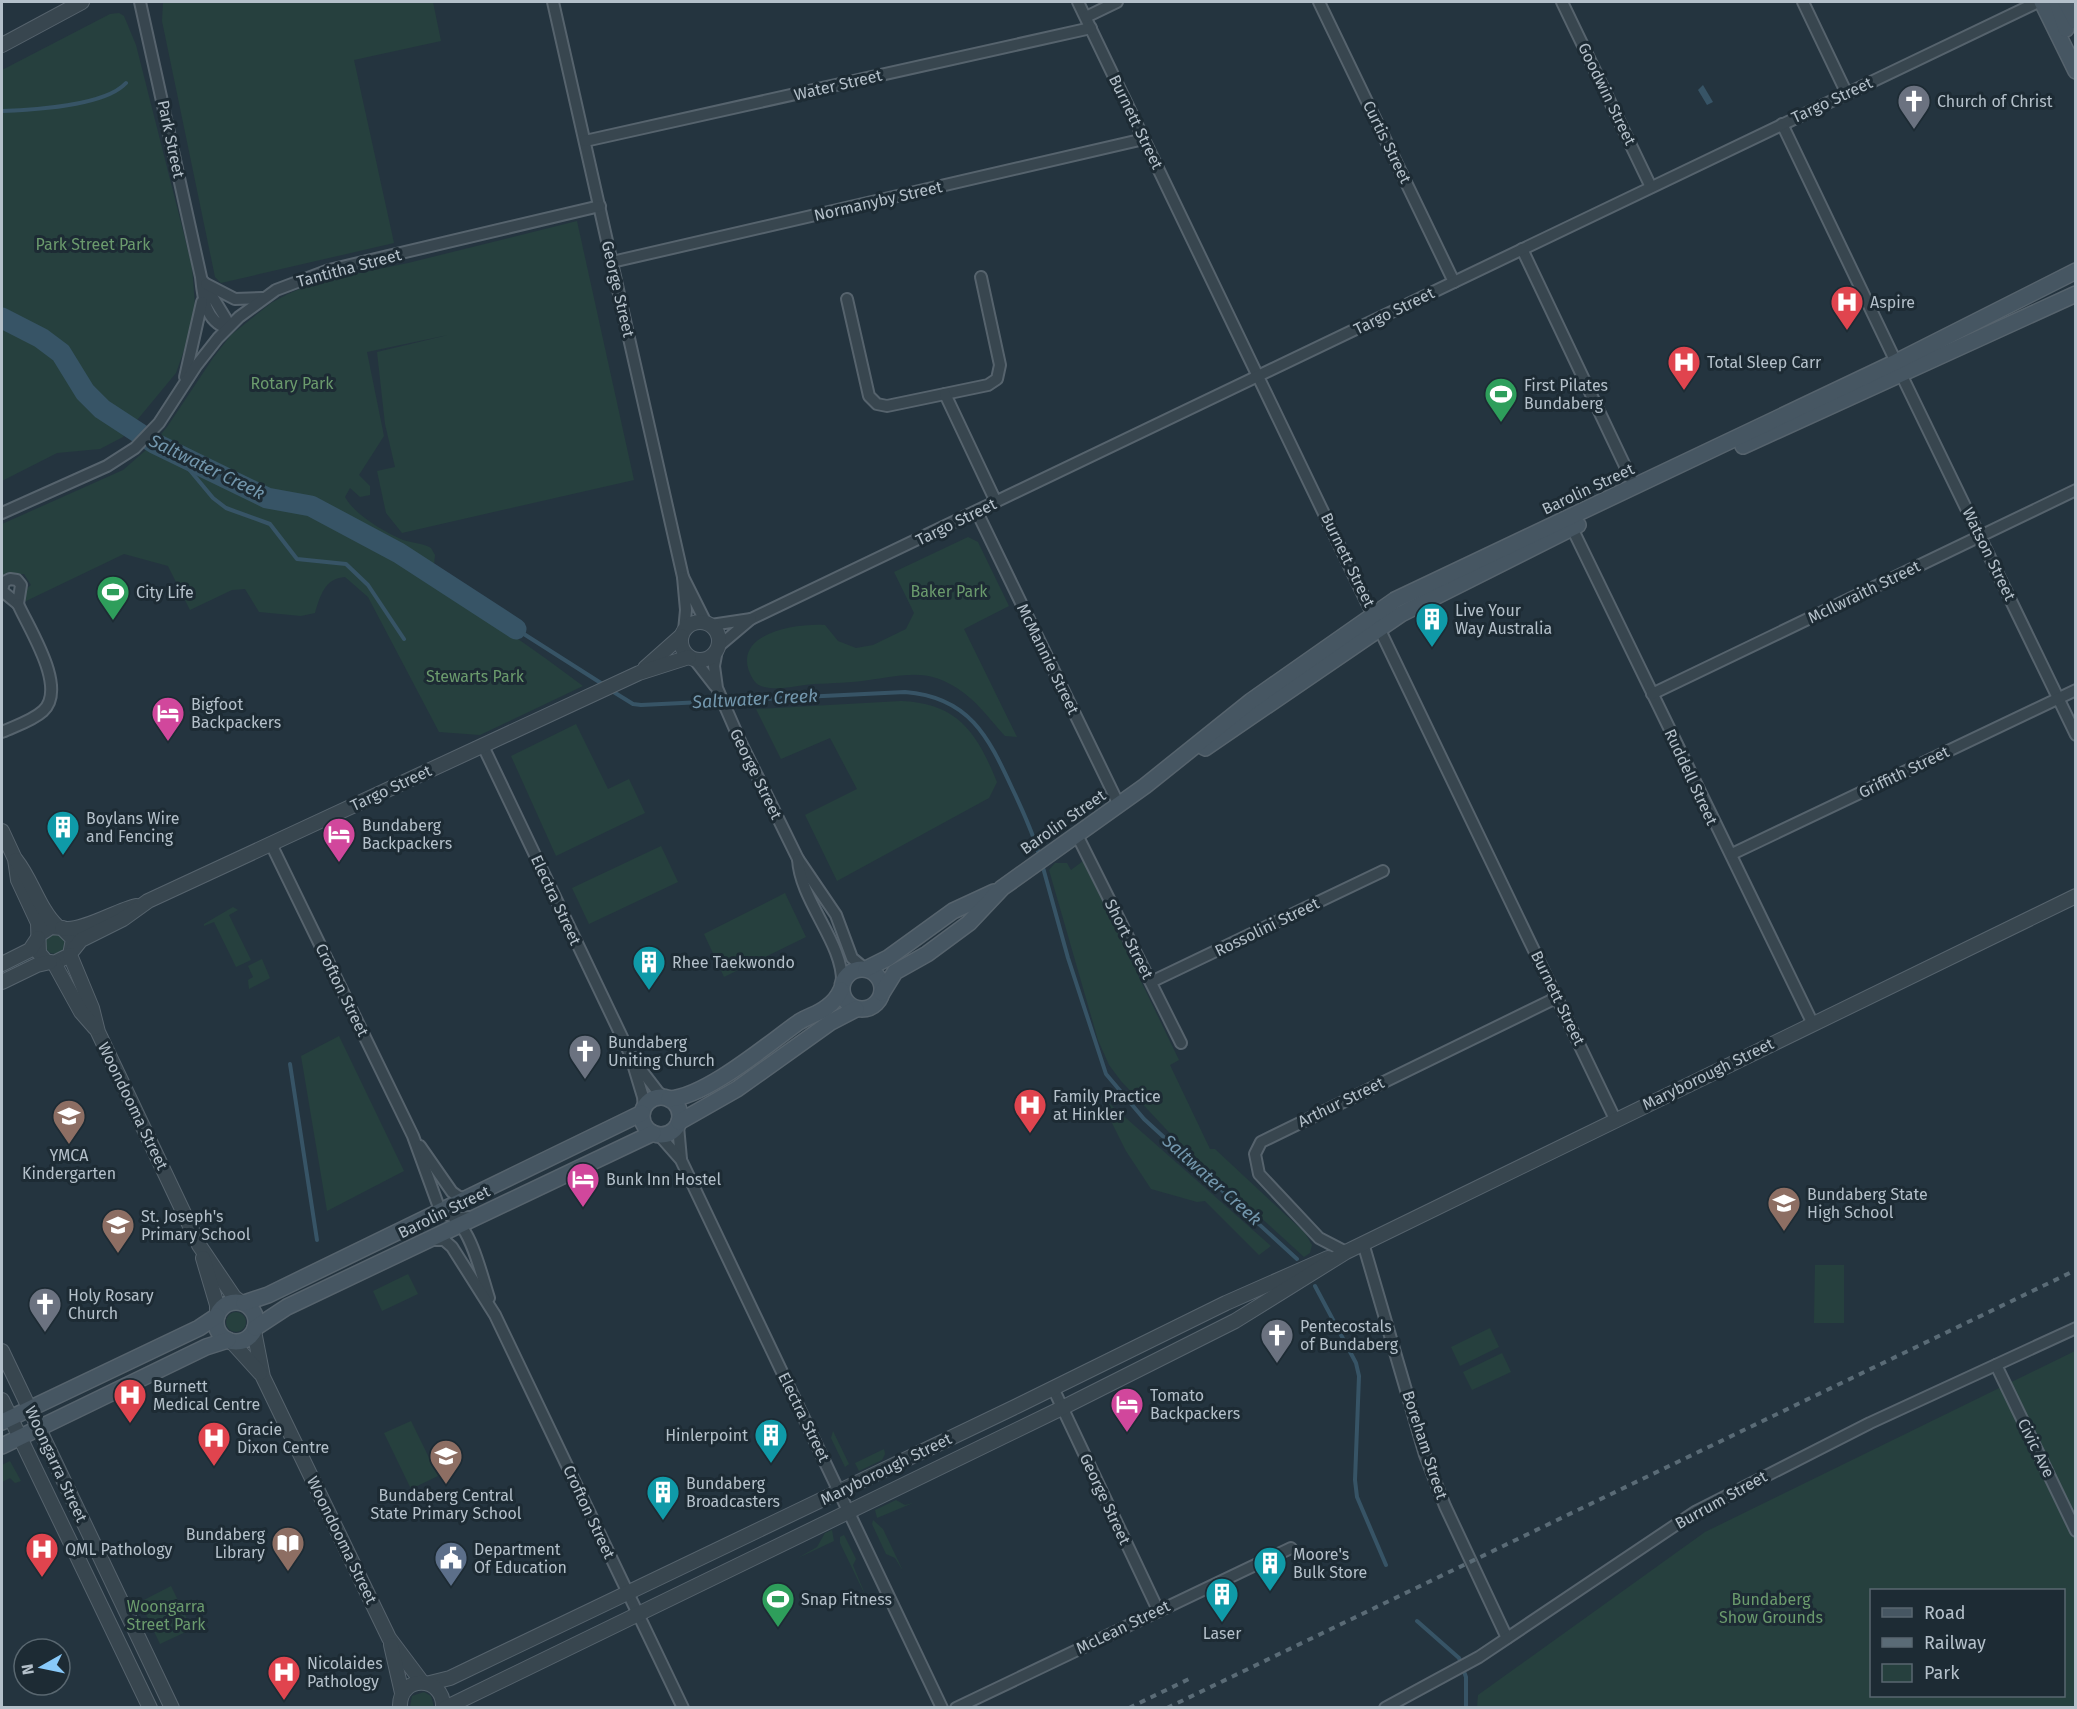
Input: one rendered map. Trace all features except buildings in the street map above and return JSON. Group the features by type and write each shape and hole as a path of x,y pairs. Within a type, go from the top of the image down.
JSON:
{"main road":[{"path":"2040,2 2076,71"},
{"path":"2057,2 2058,12 2076,48"},
{"path":"2066,2 2076,21"},
{"name":"Barolin Street","path":"1377,620 1688,472 1898,368 2076,271"},
{"name":"Barolin Street","path":"882,993 895,972 927,954 969,923 1002,888 1145,786 1248,719 1377,620 1395,600 1472,562 1898,368 2076,294"},
{"name":"Barolin Street","path":"865,968 888,958 953,911 1002,888"},
{"path":"865,968 877,975 882,993 873,1006 856,1009 831,1022 737,1089 679,1124 670,1133 656,1134 644,1125 643,1111 653,1099 691,1092 720,1077 803,1019 826,1008 837,998 842,986 853,970 865,968"},
{"path":"842,986 846,1001 856,1009"},
{"path":"668,1098 678,1107 679,1124"},
{"name":"Barolin Street","path":"242,1302 268,1295 441,1213 643,1111"},
{"name":"Barolin Street","path":"254,1330 274,1313 656,1134"},
{"path":"2,1446 206,1347 230,1341 242,1341 254,1330 254,1314 242,1302 229,1303 199,1328 6,1420"},
{"path":"217,1315 219,1333 230,1341"}],"street":[{"path":"2,45 82,2"},
{"name":"Park Street","path":"140,2 202,279 201,314 182,389"},
{"name":"George Street","path":"553,2 683,577 686,610 683,633"},
{"name":"Burnett Street","path":"1078,2 1615,1119"},
{"path":"1086,17 1117,2"},
{"name":"Curtis Street","path":"1319,2 1454,282"},
{"name":"Goodwin Street","path":"1562,2 1651,188"},
{"path":"1803,2 1847,93"},
{"name":"Targo Street","path":"718,648 751,619 2040,2"},
{"name":"Water Street","path":"585,141 1091,28"},
{"name":"Watson Street","path":"1782,124 2076,735"},
{"name":"Normanyby Street","path":"612,262 1144,139"},
{"name":"Tantitha Street","path":"2,513 121,459 150,434 208,351 227,328 266,297 291,283 329,270 600,206"},
{"path":"1522,249 1635,487"},
{"path":"847,298 867,390 872,400 887,406 988,385 999,375 1000,364 981,277"},
{"path":"202,279 212,289 235,299 249,300 266,297"},
{"name":"Park Street","path":"202,279 226,319 227,328"},
{"name":"Park Street","path":"202,296 212,318 227,328"},
{"path":"945,394 996,502"},
{"name":"McIlwraith Street","path":"1652,694 2076,490"},
{"name":"McMannie Street","path":"977,512 1119,806"},
{"name":"Ruddell Street","path":"1572,528 1813,1024"},
{"name":"George Street","path":"683,577 708,624"},
{"path":"2,732 42,712 48,706 53,691 48,670 18,604"},
{"name":"Targo Street","path":"708,624 751,619"},
{"path":"693,623 708,624 718,634 718,648 704,660 692,658 682,648 683,633 693,623"},
{"name":"Targo Street","path":"636,674 683,633"},
{"name":"George Street","path":"717,689 714,666 718,648"},
{"name":"George Street","path":"692,658 717,689 798,859 836,915 852,958 865,968"},
{"name":"Targo Street","path":"71,953 81,940 123,919 144,904 636,674 692,658"},
{"name":"Griffith Street","path":"1732,854 2076,690"},
{"name":"Electra Street","path":"483,746 630,1054 643,1096 643,1111"},
{"path":"2,831 15,859 28,876 49,918 73,939 71,953 52,963 37,965 2,982"},
{"name":"Short Street","path":"1077,835 1181,1044"},
{"name":"Crofton Street","path":"272,844 413,1136 441,1213"},
{"path":"15,859 18,880 39,923 39,953 52,963"},
{"name":"George Street","path":"798,859 799,875 829,939 842,974 842,986"},
{"name":"Rossolini Street","path":"1151,982 1383,871"},
{"name":"Maryborough Street","path":"444,1707 1062,1408 1235,1321 1363,1243 2076,896"},
{"name":"Targo Street","path":"60,927 75,929 118,910 144,904"},
{"path":"2,964 30,950 45,929 60,927"},
{"name":"Woondooma Street","path":"71,953 92,1008 98,1032 199,1245 234,1297 242,1302"},
{"name":"Woondooma Street","path":"52,963 81,1012 98,1032"},
{"name":"Arthur Street","path":"1344,1253 1319,1238 1259,1174 1255,1161 1261,1142 1557,997"},
{"name":"Electra Street","path":"630,1054 658,1092 668,1098"},
{"name":"Electra Street","path":"679,1124 681,1160"},
{"name":"Electra Street","path":"656,1134 681,1160 942,1707"},
{"name":"Crofton Street","path":"413,1136 452,1192 463,1198 474,1197"},
{"path":"441,1213 459,1218 477,1216"},
{"path":"422,1222 447,1220 460,1224"},
{"name":"Crofton Street","path":"460,1224 474,1254 495,1316"},
{"name":"Crofton Street","path":"426,1241 438,1239 452,1247 495,1316 683,1707"},
{"name":"Boreham Street","path":"1363,1243 1425,1455 1445,1506 1507,1638"},
{"name":"Woondooma Street","path":"199,1245 217,1305 217,1315"},
{"name":"Maryborough Street","path":"400,1699 411,1684 450,1678 1245,1294 1311,1264 1344,1253"},
{"name":"Burrum Street","path":"1385,1707 1471,1662 1695,1512 1870,1423 2076,1328"},
{"name":"Woondooma Street","path":"254,1330 263,1377 389,1638 426,1683 440,1691 444,1707"},
{"name":"Woondooma Street","path":"230,1341 263,1377"},
{"name":"Woongarra Street","path":"2,1351 172,1707"},
{"name":"Civic Ave","path":"1996,1365 2076,1531"},
{"name":"George Street","path":"1053,1388 1158,1610"},
{"name":"Woongarra Street","path":"2,1400 6,1420 20,1438 150,1707"},
{"name":"McLean Street","path":"956,1707 1291,1548"},
{"path":"90,1583 108,1574"},
{"name":"Woondooma Street","path":"389,1638 400,1699"},
{"path":"387,1707 400,1699"}],"green space":[{"path":"163,2 433,2 441,41 354,60 394,243 221,283 215,277 162,21"},
{"name":"Park Street Park","path":"119,13 124,16 136,45 192,266 195,306 188,339 176,373 123,437 100,449 57,453 2,481 2,70 110,14"},
{"path":"577,221 634,480 402,533 386,513 377,471 395,467 385,424 377,352 448,335 367,352 384,436 359,475 370,486 370,495 360,497 350,488 345,497 362,516 387,532 403,540 431,548 435,555 434,565 425,564 404,554 350,519 346,529 467,604 583,686 480,735 439,732 368,597 345,577 328,584 321,594 315,613 301,616 259,612 245,589 232,590 190,610 168,566 124,554 24,602 25,590 31,585 24,574 2,576 2,524 123,470 154,443 167,427 231,335 271,303 316,282 408,263"},
{"name":"Baker Park","path":"968,537 978,542 1009,606 964,629 1017,737 1005,736 981,708 964,693 940,679 929,676 907,675 855,682 776,688 761,686 753,679 747,658 751,647 760,639 786,628 825,625 838,641 856,648 873,645 906,629 914,613 894,572"},
{"path":"901,701 921,703 937,708 963,724 982,749 997,782 989,798 837,881 805,815 857,789 830,738 781,759 756,709"},
{"path":"576,724 608,789 629,779 645,813 556,856 511,756"},
{"path":"661,846 678,882 589,924 572,888"},
{"path":"1083,861 1179,1060 1170,1065 1210,1149 1215,1149 1305,1233 1312,1245 1310,1253 1304,1257 1179,1143 1109,1065 1098,1040 1049,870 1055,863 1067,863 1071,870"},
{"path":"785,893 806,937 724,977 704,934"},
{"path":"233,907 238,910 229,915 251,960 236,967 214,922 204,926"},
{"path":"55,934 62,937 65,944 62,951 55,954 48,951 45,944 48,937"},
{"path":"262,959 270,978 249,989 248,980 253,977 248,966"},
{"path":"339,1036 404,1171 327,1211 301,1056"},
{"path":"1110,1104 1271,1246 1259,1255 1205,1201 1197,1202 1151,1189 1126,1151 1104,1107"},
{"path":"1815,1265 1844,1265 1844,1323 1814,1323"},
{"path":"408,1274 418,1294 382,1311 373,1291"},
{"path":"236,1312 243,1315 246,1322 243,1329 236,1332 229,1329 226,1322 229,1315"},
{"path":"1490,1328 1499,1347 1460,1366 1451,1347"},
{"name":"Bundaberg Show Grounds","path":"2075,1351 2075,1707 1477,1708 1478,1695 1705,1532"},
{"path":"1502,1353 1511,1372 1472,1390 1463,1372"},
{"path":"411,1421 438,1476 411,1489 384,1433"},
{"path":"833,1431 849,1464 845,1467 831,1438"},
{"path":"884,1449 885,1454 882,1460 859,1471 855,1463"},
{"path":"10,1461 21,1481 15,1483 10,1478 2,1482 2,1465"},
{"path":"896,1500 905,1505 913,1503 877,1518 875,1510"},
{"path":"873,1520 883,1529 903,1571 895,1558 886,1554 872,1524"},
{"path":"832,1530 834,1541 798,1558 817,1547 825,1533"},
{"path":"844,1535 856,1559 853,1565 867,1599 840,1543 840,1537"},
{"name":"Woongarra Street Park","path":"171,1586 192,1629 160,1644 140,1602"},
{"path":"424,1692 431,1696 434,1707 410,1707 412,1696"}],"water":[{"path":"1703,85 1713,102 1707,105 1698,90"}],"waterway":[{"path":"2,111 49,108 85,102 116,91 126,83"},
{"name":"Saltwater Creek","path":"2,318 41,338 61,353 85,392 102,409 154,443 267,498 311,506 399,553 516,629"},
{"path":"178,456 213,498 226,508 270,524 297,559 346,564 368,585 404,639"},
{"name":"Saltwater Creek","path":"516,629 604,685"},
{"name":"Saltwater Creek","path":"612,691 633,704 641,705 905,692 927,695 961,711 974,722 984,736 1003,769 1024,814 1040,857"},
{"name":"Saltwater Creek","path":"1042,864 1068,958 1106,1074 1144,1119 1297,1259"},
{"path":"290,1064 317,1240"},
{"name":"Saltwater Creek","path":"1315,1286 1356,1363 1359,1376 1355,1480 1357,1497 1386,1565"},
{"name":"Saltwater Creek","path":"1417,1621 1459,1658 1466,1677 1466,1708"}],"railway":[{"path":"1167,1708 2076,1270"},
{"path":"1129,1708 1193,1677"}],"place":[{"name":"Church of Christ","path":"1914,130"},
{"name":"Aspire","path":"1847,331"},
{"name":"Total Sleep Carr","path":"1684,391"},
{"name":"First Pilates Bundaberg","path":"1501,423"},
{"name":"City Life","path":"113,621"},
{"name":"Live Your Way Australia","path":"1432,648"},
{"name":"Bigfoot Backpackers","path":"168,742"},
{"name":"Boylans Wire and Fencing","path":"63,856"},
{"name":"Bundaberg Backpackers","path":"339,863"},
{"name":"Rhee Taekwondo","path":"649,991"},
{"name":"Bundaberg Uniting Church","path":"585,1080"},
{"name":"Family Practice at Hinkler","path":"1030,1134"},
{"name":"YMCA Kindergarten","path":"69,1145"},
{"name":"Bunk Inn Hostel","path":"583,1208"},
{"name":"Bundaberg State High School","path":"1784,1232"},
{"name":"St. Joseph's Primary School","path":"118,1254"},
{"name":"Holy Rosary Church","path":"45,1333"},
{"name":"Pentecostals of Bundaberg","path":"1277,1364"},
{"name":"Burnett Medical Centre","path":"130,1424"},
{"name":"Tomato Backpackers","path":"1127,1433"},
{"name":"Hinlerpoint","path":"771,1464"},
{"name":"Gracie Dixon Centre","path":"214,1467"},
{"name":"Bundaberg Central State Primary School","path":"446,1485"},
{"name":"Bundaberg Broadcasters","path":"663,1521"},
{"name":"Bundaberg Library","path":"288,1572"},
{"name":"QML Pathology","path":"42,1578"},
{"name":"Department Of Education","path":"451,1587"},
{"name":"Moore's Bulk Store","path":"1270,1592"},
{"name":"Laser","path":"1222,1623"},
{"name":"Snap Fitness","path":"778,1628"},
{"name":"Nicolaides Pathology","path":"284,1701"}],"park label":[{"name":"Rotary Park","path":"292,383"},
{"name":"Stewarts Park","path":"475,676"}]}
